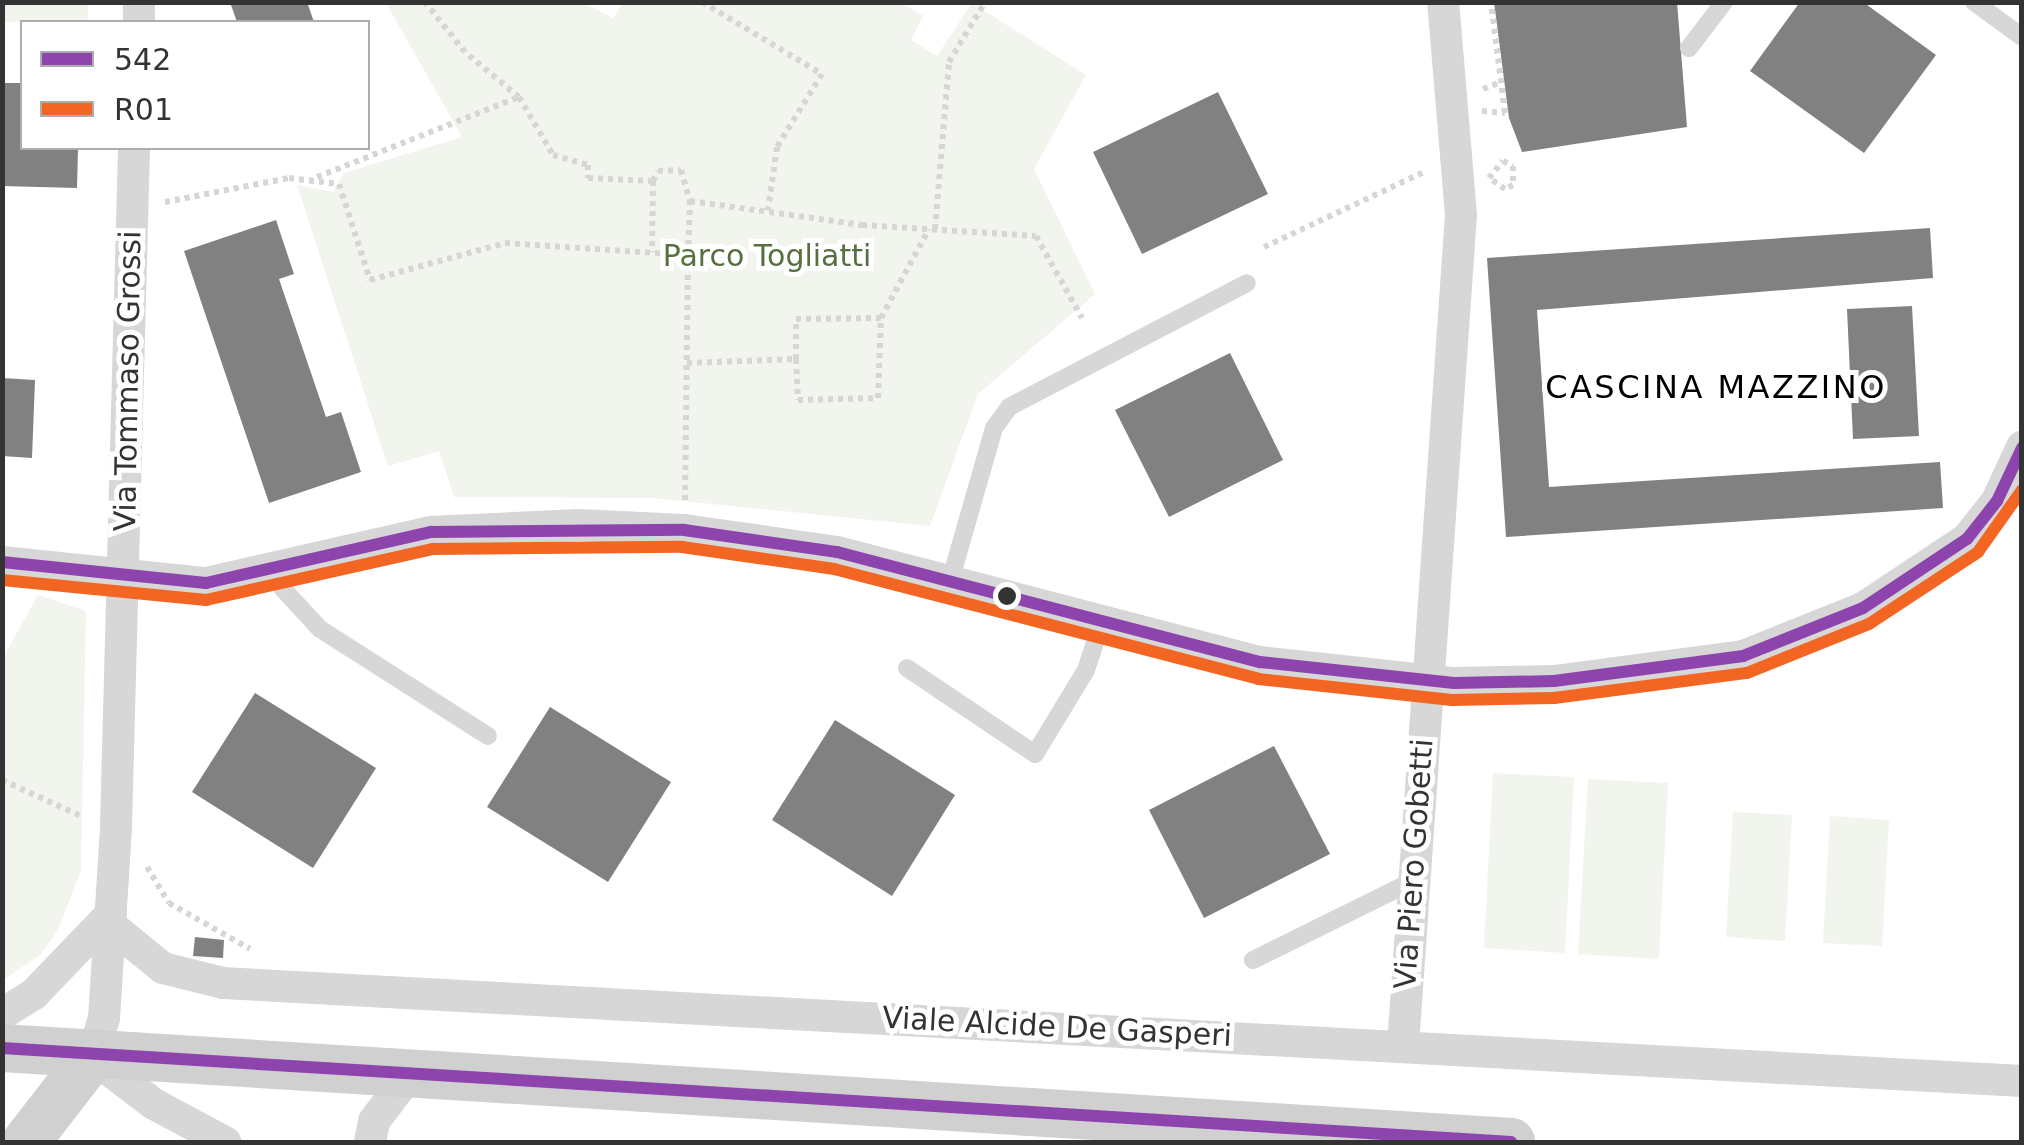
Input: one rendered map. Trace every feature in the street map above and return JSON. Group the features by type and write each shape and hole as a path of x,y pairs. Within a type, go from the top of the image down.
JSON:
{"street":[{"name":"Via Piero Gobetti","path":"1403,1046 1461,214 1443,2"},
{"name":"Via Tommaso Grossi","path":"92,1056 104,1018 110,920 124,575 134,150"},
{"path":"2,562 206,582 431,532 579,525 756,539 951,578 1101,624 1260,662 1426,681 1644,674 1774,648 1930,569 2009,505 2022,447"},
{"path":"2,1014 34,994 110,920"},
{"name":"Viale Alcide De Gasperi","path":"110,920 163,968 223,983 2022,1082"},
{"path":"2,1048 407,1078 1511,1142"},
{"path":"26,1142 92,1056"},
{"path":"92,1056 154,1104 226,1142"},
{"path":"370,1142 374,1121 407,1078"},
{"path":"2,1131 7,1142"}],"lane":[{"path":"1690,48 1724,2"},
{"path":"1974,2 2022,37"},
{"path":"951,578 994,428 1010,406 1247,283"},
{"path":"274,566 292,601 320,629 488,736"},
{"path":"907,668 1035,754 1086,670 1101,624"},
{"path":"1253,960 1413,881"}],"path":[{"path":"425,2 465,52 519,97 552,155 588,165 588,178 653,181"},
{"path":"702,2 822,74 777,148 768,210"},
{"path":"881,318 796,320 798,400 878,398 881,318 932,229 949,62 986,2"},
{"path":"1491,2 1504,113"},
{"path":"158,204 316,178 519,97"},
{"path":"1503,161 1514,166 1513,185 1504,189 1489,178 1503,161"},
{"path":"652,252 653,181 658,171 682,170 690,201 685,505"},
{"path":"1264,247 1414,173"},
{"path":"316,178 338,184 370,280 505,243 688,255"},
{"path":"690,201 932,229 1036,236 1082,318"},
{"path":"687,363 796,359"},
{"path":"2,780 96,827"},
{"path":"144,859 168,903 233,942 265,950"}],"green space":[{"path":"3,2 88,3 88,20 3,22"},
{"name":"Parco Togliatti","path":"386,3 584,3 613,18 623,3 902,3 923,16 911,40 937,56 972,3 1086,75 1034,169 1095,294 978,394 930,526 652,498 454,497 439,451 388,466 297,185 333,192 344,173 462,137"},
{"path":"38,595 86,611 81,870 58,930 40,955 3,980 3,658"},
{"path":"1493,773 1574,777 1565,953 1484,948"},
{"path":"1588,779 1668,783 1659,959 1578,954"},
{"path":"1733,812 1792,815 1785,941 1726,937"},
{"path":"1830,816 1889,820 1882,946 1823,943"}],"building":[{"path":"230,2 307,2 313,20 236,20"},
{"path":"1494,2 1677,2 1687,127 1522,152 1509,118"},
{"path":"1800,2 1863,2 1936,55 1864,153 1750,71"},
{"path":"2,83 20,83 20,150 78,150 77,188 2,186"},
{"path":"1218,92 1268,194 1142,254 1093,152"},
{"path":"276,220 294,274 279,279 326,417 341,412 361,472 269,503 184,251"},
{"path":"1930,228 1933,278 1537,310 1549,487 1940,462 1943,508 1506,537 1487,258"},
{"path":"1912,306 1919,436 1853,439 1847,309"},
{"path":"1230,353 1283,460 1169,517 1115,410"},
{"path":"2,378 35,380 32,458 2,456"},
{"path":"255,693 376,768 313,868 192,792"},
{"path":"550,707 671,782 608,882 487,807"},
{"path":"835,720 955,795 892,896 772,820"},
{"path":"1274,746 1330,854 1204,918 1149,810"},
{"path":"195,937 224,940 223,958 193,956"}],"transit line":[{"name":"542","path":"2,562 206,583 431,532 684,530 837,552 1260,662 1454,683 1554,681 1743,656 1863,608 1967,539 1997,501 2022,448"},
{"name":"R01","path":"2,580 206,600 433,549 682,547 834,569 1258,679 1452,700 1554,698 1747,673 1869,624 1978,552 2022,490"},
{"name":"542","path":"2,1048 1511,1142"}],"district":[{"name":"CASCINA MAZZINO","path":"1716,387"}]}
